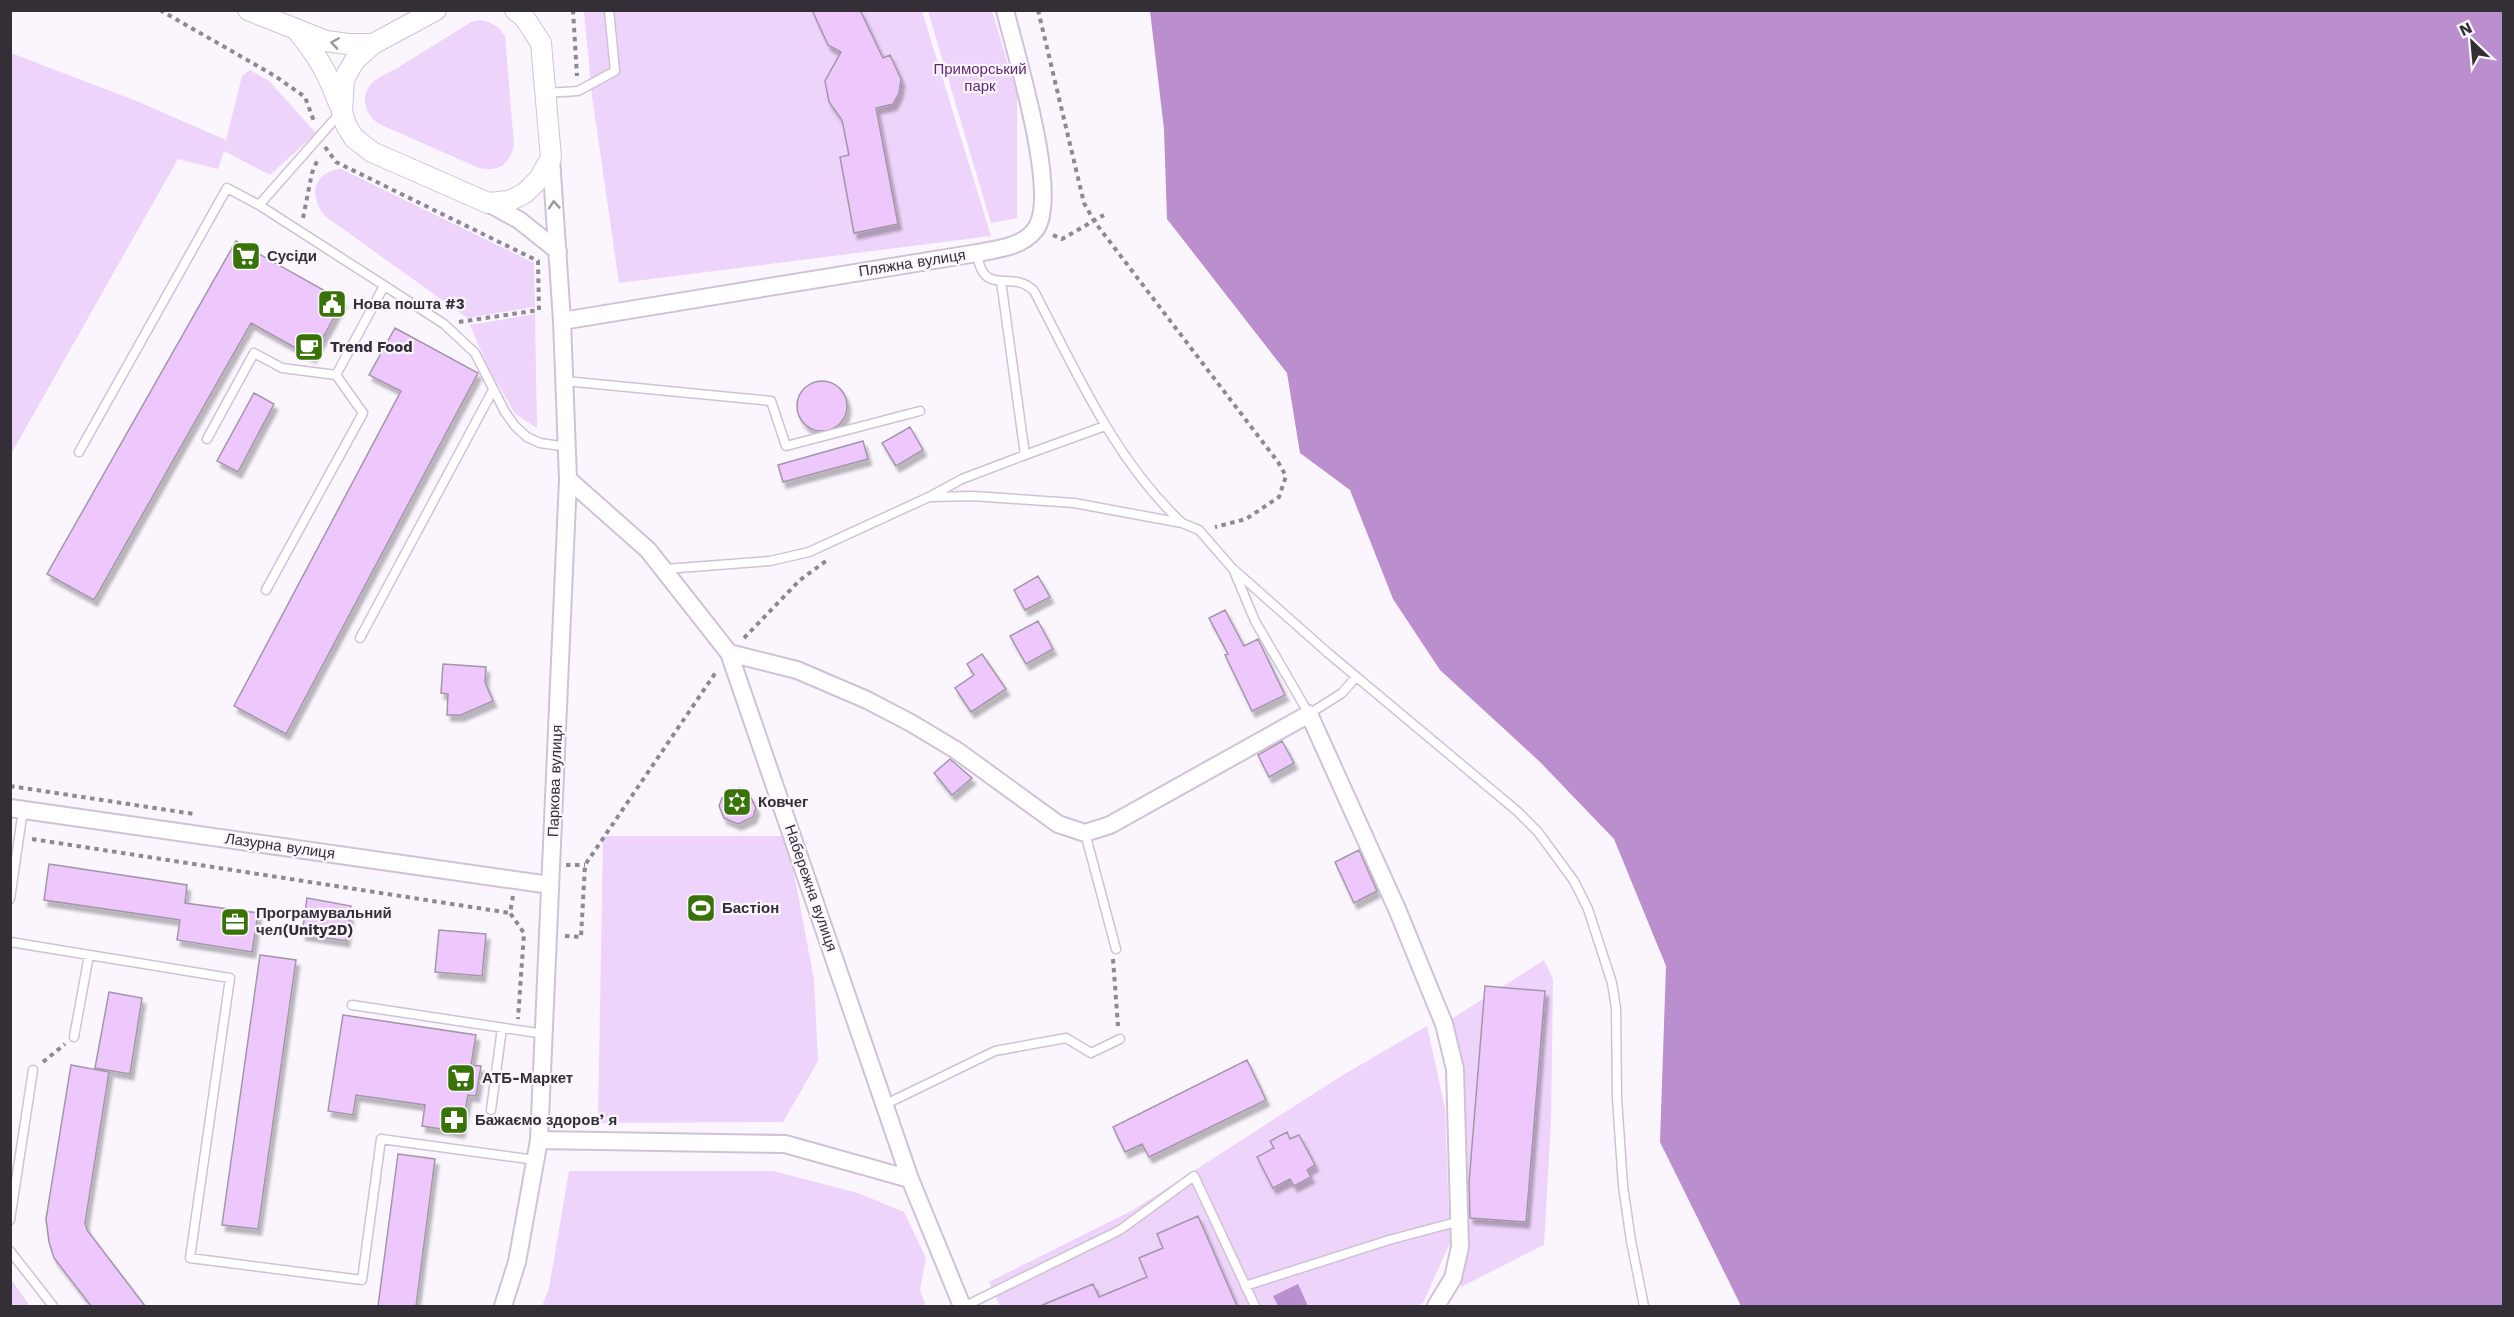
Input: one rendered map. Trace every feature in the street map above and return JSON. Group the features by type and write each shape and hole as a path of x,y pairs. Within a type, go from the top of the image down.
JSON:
{"street":[{"path":"342,112 344,79 355,60 374,44 436,10"},
{"path":"515,10 524,17 542,43"},
{"path":"488,203 509,201 525,193 539,179 551,158 540,10"},
{"name":"Пляжна вулиця","path":"562,321 977,253 1022,241 1035,230 1043,214 1044,196 1038,146 1005,10"},
{"path":"258,12 298,32 326,41 374,44"},
{"path":"298,32 319,58 329,77 346,125 354,138 372,152 488,203 519,220 558,251"},
{"name":"Паркова вулиця","path":"503,1306 517,1262 539,1140 568,479 562,321 551,158"},
{"name":"Набережна вулиця","path":"568,479 648,550 729,653 910,1179 964,1306"},
{"path":"729,653 797,670 867,700 956,750 1058,824 1085,833 1110,825 1309,714 1397,909 1444,1024 1455,1069 1460,1247 1454,1278 1436,1306"},
{"name":"Лазурна вулиця","path":"17,809 550,885"},
{"path":"539,1140 785,1144 910,1179"}],"lane":[{"path":"545,93 578,91 615,71 609,10"},
{"path":"259,205 342,112"},
{"path":"79,453 227,188 259,205 444,324 475,353 510,419 527,437 540,443 568,447"},
{"path":"977,253 978,264 984,275 996,282 1020,282 1028,285 1034,291 1105,426 1133,470 1156,498 1182,523"},
{"path":"1001,281 1025,455"},
{"path":"336,375 384,286"},
{"path":"207,439 254,353 282,368 336,375 363,413 266,590"},
{"path":"565,381 771,401 786,446 920,411"},
{"path":"360,638 493,390"},
{"path":"665,569 770,561 809,552 929,497 962,479 1105,426"},
{"path":"929,497 973,495 1074,503 1182,523 1199,530 1232,568 1356,677 1517,811 1538,832 1574,881 1588,909 1612,983 1616,1008 1617,1098 1623,1186 1630,1241 1644,1306"},
{"path":"1232,568 1255,621 1309,714 1342,693 1356,677"},
{"path":"10,899 19,837 17,809"},
{"path":"1085,833 1116,949"},
{"path":"10,942 230,978 190,1258 362,1280 381,1139 536,1160"},
{"path":"74,1037 89,955"},
{"path":"352,1005 544,1034"},
{"path":"491,1110 502,1028"},
{"path":"886,1104 995,1050 1066,1038 1091,1053 1120,1039"},
{"path":"10,1220 33,1070"},
{"path":"964,1306 1120,1230 1194,1176 1255,1306"},
{"path":"1245,1286 1389,1240 1460,1221"},
{"path":"10,1251 53,1306"}],"path":[{"path":"573,10 578,91"},
{"path":"1038,10 1084,202 1094,221 1278,462 1286,476 1279,497 1246,519 1199,530"},
{"path":"300,232 312,173 324,144"},
{"path":"1053,235 1062,239 1104,215"},
{"path":"1047,239 1053,235 1055,226"},
{"path":"444,324 539,310 538,261"},
{"path":"581,937 585,865 729,653 800,580 829,559"},
{"path":"19,837 510,913 524,933 517,1030"},
{"path":"1116,949 1112,956 1120,1039"},
{"path":"33,1070 74,1037"}],"green space":[{"path":"584,11 922,11 991,236 619,283 592,96"},
{"name":"Приморський парк","path":"928,11 992,11 1017,94 1017,218 991,223"},
{"path":"481,20 495,25 505,36 514,145 510,158 502,166 492,169 479,168 379,124 368,111 365,100 367,89 377,79 471,22"},
{"path":"11,53 139,102 226,140 242,76 250,70 269,81 316,133 270,175 224,151 218,169 178,159 11,454"},
{"path":"341,169 534,263 535,307 467,318 325,216 316,200 316,186 324,175"},
{"path":"535,314 537,428 515,414 488,367 470,325"},
{"name":"Бастіон","path":"603,836 787,836 814,980 818,1061 783,1122 598,1123"},
{"path":"1544,960 1553,979 1551,1122 1544,1245 1461,1287 1466,1176 1465,1108 1450,1020"},
{"path":"1427,1026 1445,1108 1450,1243 1423,1303 1416,1306 1000,1306 989,1282 1133,1210 1338,1078"},
{"path":"569,1171 773,1171 858,1193 904,1212 926,1258 920,1290 926,1306 542,1306 549,1288"},
{"path":"11,1279 30,1306 11,1306"}],"shaded area":[{"path":"1150,11 2503,11 2503,1306 1741,1306 1660,1142 1666,966 1614,839 1540,762 1440,670 1393,599 1350,490 1300,453 1287,373 1167,219 1164,129"},
{"path":"1298,1284 1308,1306 1278,1306 1273,1296"}],"building":[{"path":"812,10 860,10 883,58 890,55 901,79 899,93 893,104 876,108 898,224 854,233 840,157 849,155 842,120 829,102 825,81 841,52 828,45"},
{"path":"236,241 343,301 312,357 251,323 94,600 47,574"},
{"path":"395,328 478,373 286,734 234,706 401,391 369,375"},
{"path":"822,381 831,383 842,392 847,406 845,415 836,426 822,431 813,429 802,420 797,406 799,397 808,386"},
{"path":"254,393 274,404 238,472 217,461"},
{"path":"910,427 923,450 896,466 882,443"},
{"path":"863,441 868,459 783,482 778,465"},
{"path":"1038,576 1050,597 1025,610 1014,590"},
{"path":"1225,610 1244,646 1258,639 1285,695 1252,711 1225,655 1228,654 1209,618"},
{"path":"1038,621 1053,649 1026,664 1010,636"},
{"path":"982,654 1006,689 971,712 955,688 974,675 967,664"},
{"path":"443,664 486,667 485,682 493,701 461,715 447,715 448,694 441,693"},
{"path":"1282,741 1294,763 1269,777 1258,755"},
{"path":"950,759 972,778 952,795 934,773"},
{"name":"Ковчег","path":"739,788 749,794 756,808 753,817 738,824 724,818 719,806 722,798"},
{"path":"1359,850 1377,891 1354,903 1335,862"},
{"path":"49,864 187,885 185,903 258,913 252,952 177,940 180,920 44,900"},
{"path":"307,898 351,906 346,941 302,934"},
{"path":"439,930 486,934 482,976 435,972"},
{"path":"260,955 296,960 258,1229 222,1225"},
{"path":"1485,986 1545,991 1526,1222 1470,1218 1469,1183"},
{"path":"109,992 142,998 130,1074 95,1068"},
{"path":"343,1015 476,1035 471,1065 481,1066 476,1096 468,1095 461,1132 422,1126 425,1105 356,1095 353,1115 328,1111"},
{"path":"1247,1060 1266,1100 1149,1157 1142,1144 1125,1152 1113,1127"},
{"path":"71,1065 109,1072 85,1223 87,1230 145,1306 91,1306 54,1258 49,1242 46,1219"},
{"path":"1287,1132 1290,1139 1299,1135 1315,1165 1307,1170 1311,1177 1294,1186 1290,1179 1273,1188 1257,1157 1274,1148 1270,1141"},
{"path":"398,1154 435,1159 416,1306 378,1306"},
{"path":"1198,1216 1237,1306 1040,1306 1093,1284 1099,1297 1147,1277 1139,1258 1163,1248 1157,1234"}],"place":[{"name":"Сусіди","path":"246,256"},
{"name":"Нова пошта #3","path":"332,304"},
{"name":"Trend Food","path":"309,347"},
{"name":"Ковчег","path":"737,802"},
{"name":"Бастіон","path":"701,908"},
{"name":"Програмувальний чел(Unity2D)","path":"235,922"},
{"name":"АТБ-Маркет","path":"461,1078"},
{"name":"Бажаємо здоровʼя","path":"454,1120"}]}
